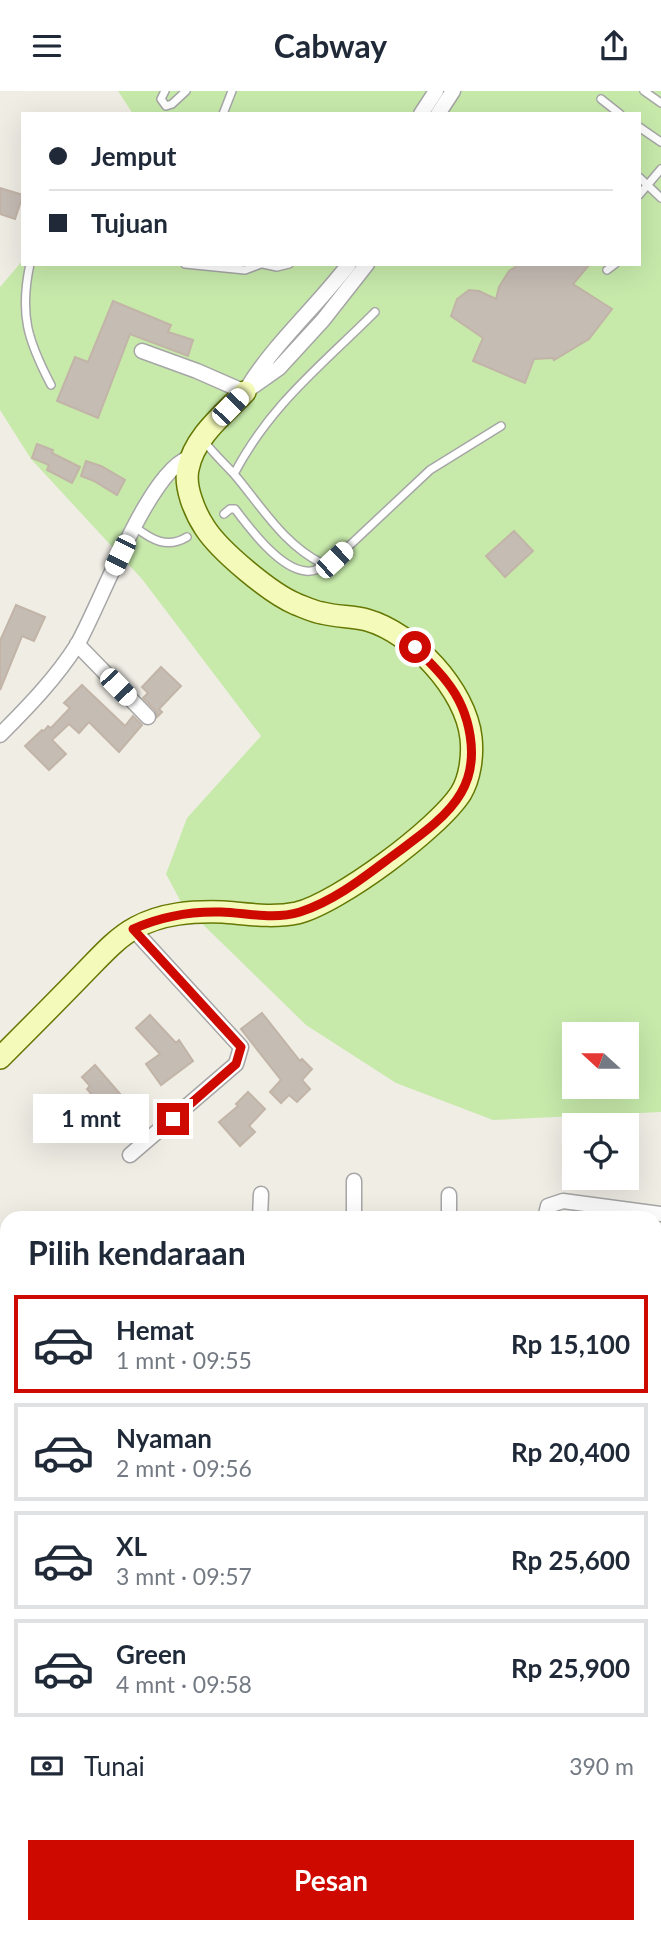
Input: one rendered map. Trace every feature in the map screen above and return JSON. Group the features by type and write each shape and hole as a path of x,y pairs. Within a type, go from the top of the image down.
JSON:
{"street":[{"path":"422,112 436,91"},
{"path":"439,112 453,91"},
{"path":"0,734 40,694 77,644 153,493 170,470 197,447 245,392 266,358 347,266"},
{"path":"245,392 279,368 332,310 365,266"},
{"path":"142,351 245,392"},
{"path":"0,1058 101,957 133,929 157,919 184,913 222,912 271,916 299,912 328,900 394,855 450,809 462,791 470,766 471,738 465,712 449,684 415,647 392,629 374,622 321,613 292,603 262,583 227,552 205,528 190,496 188,469 197,447"},
{"path":"77,644 148,717"},
{"path":"130,1155 236,1064 241,1047 133,929"},
{"path":"354,1181 354,1211"},
{"path":"260,1211 261,1194"},
{"path":"449,1195 449,1211"},
{"path":"547,1211 548,1206 563,1201 638,1211"}],"lane":[{"path":"165,91 162,104 169,106 186,91"},
{"path":"224,112 232,91"},
{"path":"644,91 661,103"},
{"path":"601,99 617,112"},
{"path":"641,129 661,142"},
{"path":"641,193 661,169"},
{"path":"641,178 661,198"},
{"path":"30,266 25,313 31,346 51,385"},
{"path":"205,266 245,270 256,266"},
{"path":"607,270 612,266"},
{"path":"234,474 250,442 302,380 375,312"},
{"path":"224,514 235,509 255,535 292,567 307,571 318,569 334,560 430,470 501,426"},
{"path":"197,447 234,474 278,530 298,549 323,564 334,560"},
{"path":"135,527 148,538 161,543 177,543 187,537"}],"green space":[{"path":"118,91 661,91 661,1112 562,1113 562,1117 493,1120 396,1083 306,1025 182,904 166,874 187,818 261,736 142,579 31,459 0,410 0,287 21,262 21,266 641,266 641,112 132,112"}],"building":[{"path":"0,188 21,194 15,219 0,214"},
{"path":"517,266 588,266 573,284 612,309 589,339 554,360 534,359 525,383 473,361 483,338 451,316 457,299 469,290 479,291 496,299 499,287 509,271"},
{"path":"113,301 171,325 168,332 193,340 188,356 130,334 98,418 57,401 75,357 88,362"},
{"path":"37,444 53,450 52,453 80,467 72,483 47,470 49,465 32,458"},
{"path":"86,461 125,480 117,495 81,476"},
{"path":"514,531 533,551 505,577 486,556"},
{"path":"16,605 45,617 34,641 22,636 0,690 0,641"},
{"path":"161,667 181,686 159,709 162,712 157,717 155,710 143,698 148,693 142,687"},
{"path":"82,685 125,726 133,716 142,725 119,752 89,722 79,733 69,724 52,740 66,754 49,770 25,746 42,730 48,726 51,728 70,708 64,703"},
{"path":"262,1013 300,1061 302,1059 312,1069 302,1080 310,1089 297,1102 289,1095 281,1103 270,1092 281,1080 241,1029"},
{"path":"150,1015 176,1043 179,1040 193,1061 161,1085 146,1064 160,1054 136,1028"},
{"path":"95,1065 133,1109 116,1123 87,1089 90,1086 82,1077"},
{"path":"248,1092 265,1109 249,1126 255,1132 240,1146 219,1122 238,1106 236,1104"}],"route":[{"path":"173,1119 236,1064 241,1047 133,929 157,919 184,913 222,912 271,916 299,912 328,900 364,877 450,809 462,791 470,766 471,738 465,712 449,684 415,647"}]}
